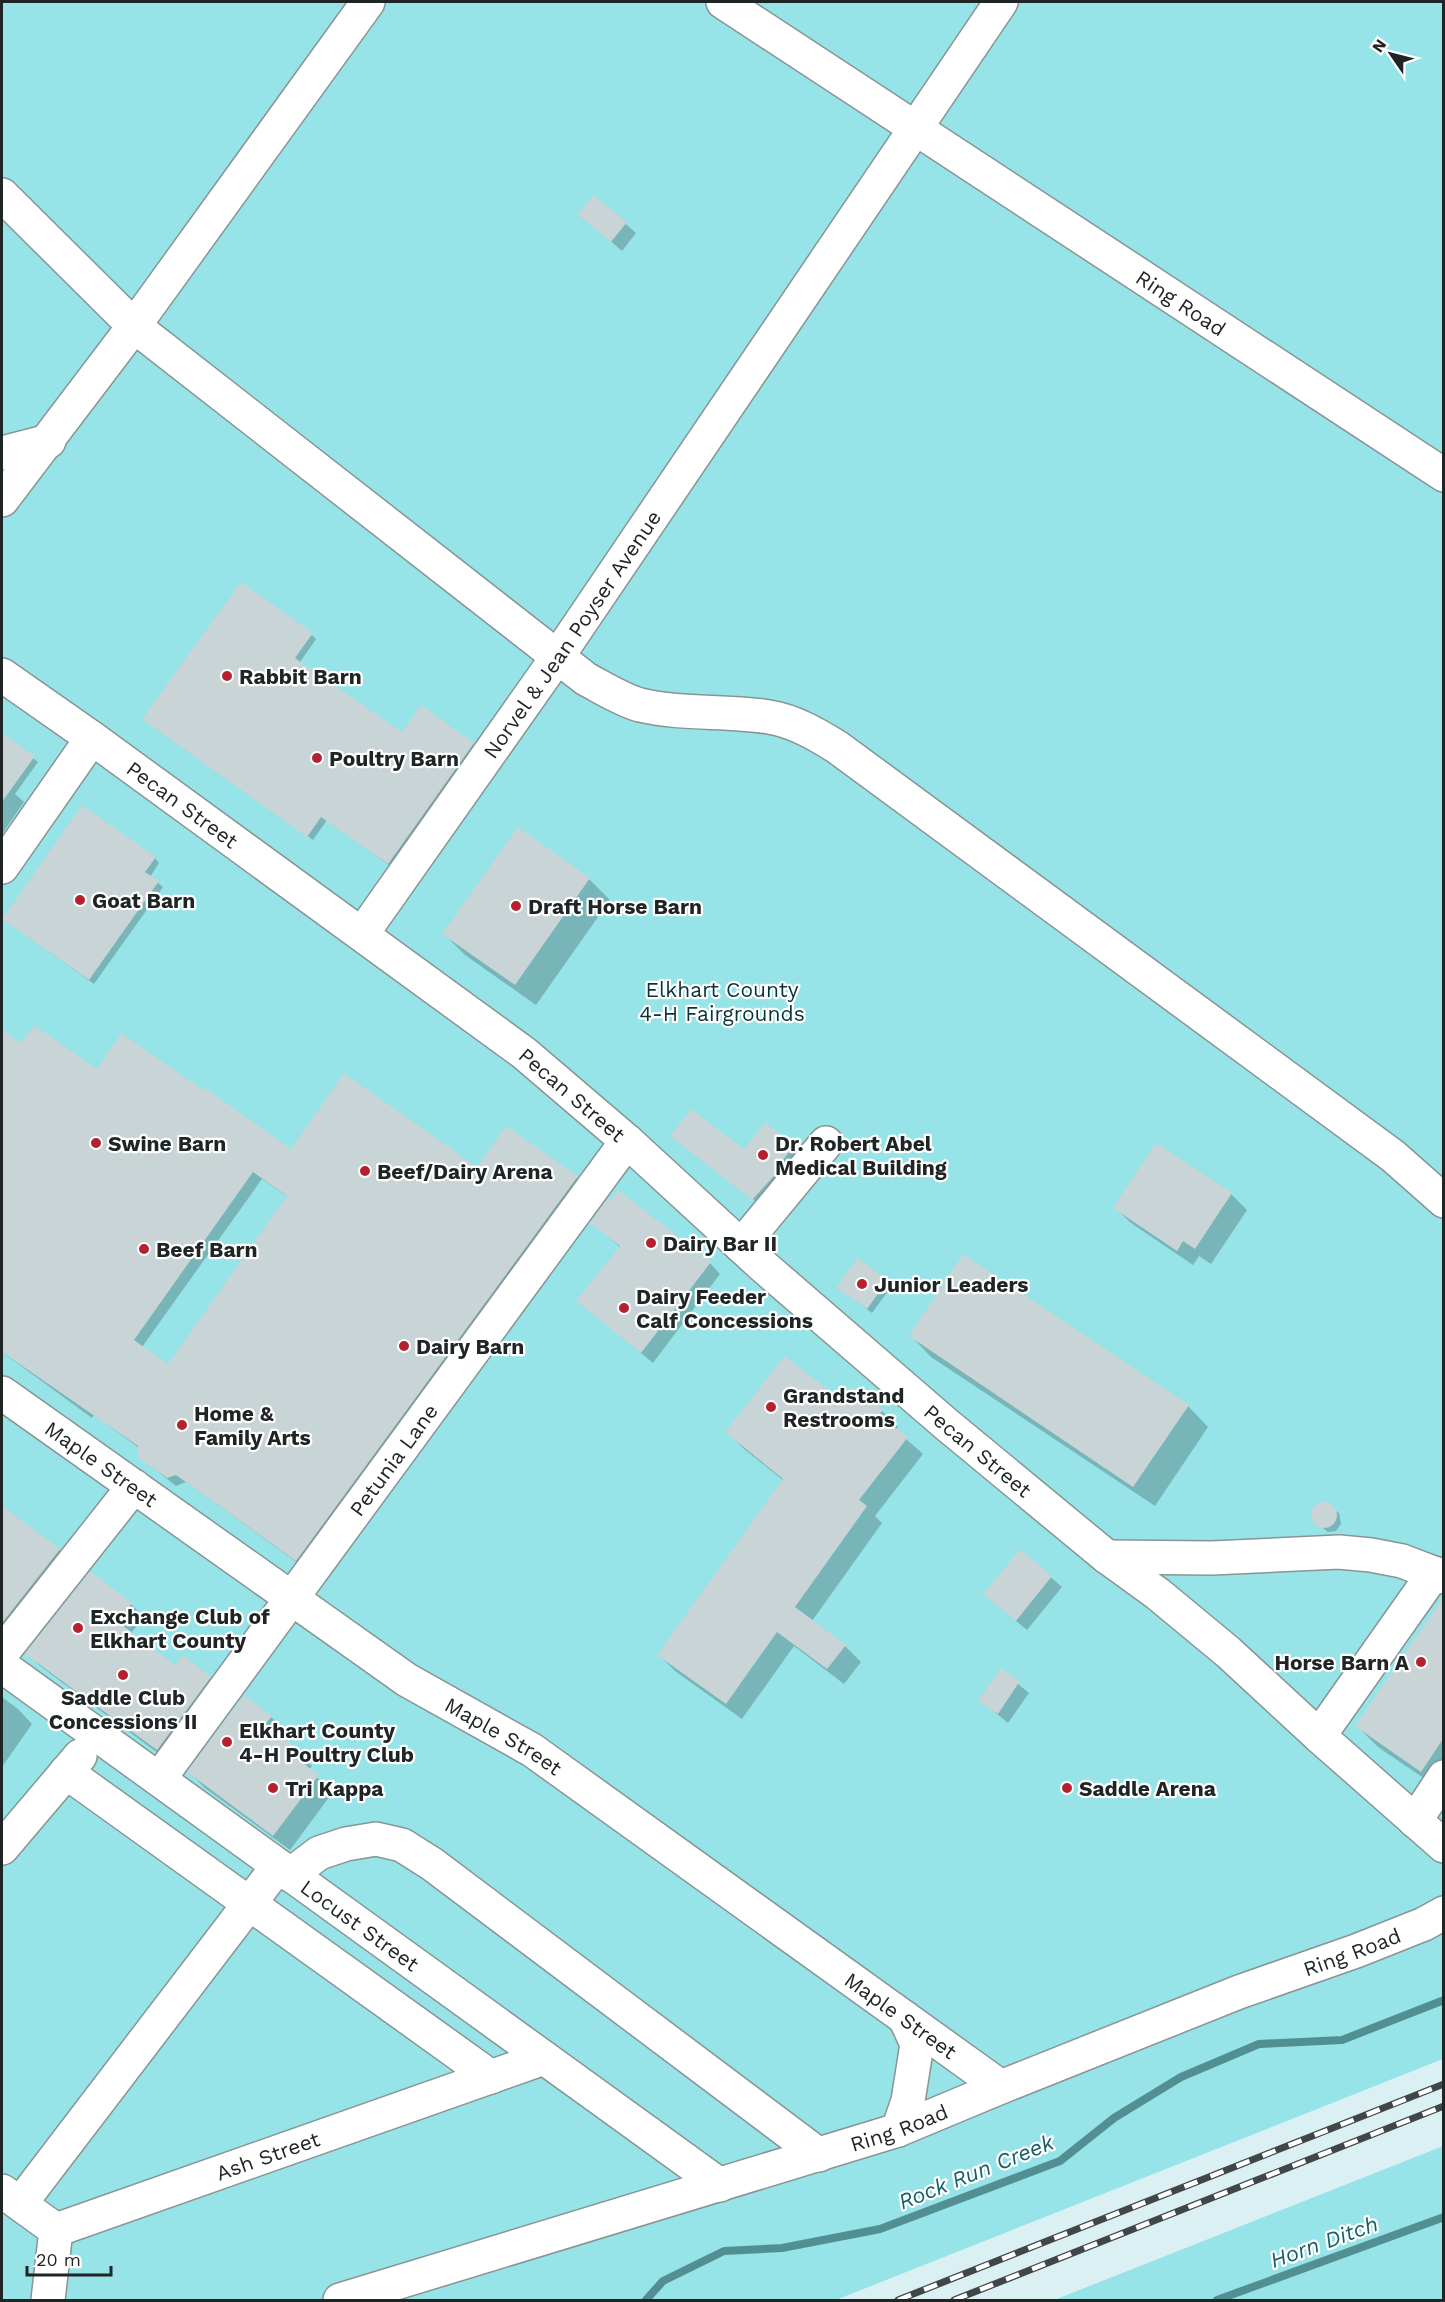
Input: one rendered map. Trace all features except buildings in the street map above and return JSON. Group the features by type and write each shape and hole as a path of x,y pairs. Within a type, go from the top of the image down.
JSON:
{"street":[{"path":"2,500 134,326 368,2"},
{"name":"Ring Road","path":"723,2 1443,476"},
{"name":"Norvel & Jean Poyser Avenue","path":"362,934 558,656 1001,2"},
{"path":"2,195 134,326 592,682 639,705 672,710 771,717 806,728 837,747 1393,1156 1443,1201"},
{"path":"2,453 49,441"},
{"name":"Pecan Street","path":"2,675 524,1053 627,1141 741,1246 946,1424 1107,1557 1158,1594 1228,1652 1443,1845"},
{"path":"2,867 92,738"},
{"name":"Petunia Lane","path":"159,1779 627,1141"},
{"path":"741,1246 826,1143"},
{"name":"Maple Street","path":"2,1393 430,1694 532,1750 1001,2087"},
{"path":"2,1653 134,1486"},
{"path":"1107,1557 1212,1557 1339,1552 1402,1561 1439,1575 1319,1736"},
{"name":"Locust Street","path":"2,1666 720,2185"},
{"path":"2,1848 97,1735"},
{"path":"66,1772 491,2077"},
{"path":"1415,1821 1443,1777"},
{"path":"48,2301 56,2230 11,2197 249,1903 284,1870 319,1853 346,1844 376,1839 402,1845 432,1864 819,2155"},
{"name":"Ring Road","path":"340,2301 898,2130 1239,1992 1356,1951 1424,1924 1443,1913"},
{"path":"898,2130 908,2101 917,2044 905,2018"},
{"name":"Ash Street","path":"56,2230 544,2058"}],"shaded area":[{"path":"1443,2059 1443,2146 1054,2300 836,2300"}],"green space":[{"name":"Elkhart County 4-H Fairgrounds","path":"2,2 1443,2 1443,2059 836,2300 2,2300"},
{"path":"1443,2146 1443,2300 1054,2300"}],"waterway":[{"name":"Rock Run Creek","path":"646,2300 663,2281 724,2251 782,2248 880,2229 1060,2161 1114,2118 1181,2077 1259,2044 1342,2040 1444,2000"},
{"name":"Horn Ditch","path":"1217,2300 1444,2217"}],"railway":[{"path":"898,2300 1444,2084"},
{"path":"954,2300 1444,2106"}],"place":[{"name":"Rabbit Barn","path":"227,676"},
{"name":"Poultry Barn","path":"317,758"},
{"name":"Goat Barn","path":"80,900"},
{"name":"Draft Horse Barn","path":"516,906"},
{"name":"Swine Barn","path":"96,1143"},
{"name":"Dr. Robert Abel Medical Building","path":"763,1155"},
{"name":"Beef/Dairy Arena","path":"365,1171"},
{"name":"Dairy Bar II","path":"651,1243"},
{"name":"Beef Barn","path":"144,1249"},
{"name":"Junior Leaders","path":"862,1284"},
{"name":"Dairy Feeder Calf Concessions","path":"624,1308"},
{"name":"Dairy Barn","path":"404,1346"},
{"name":"Grandstand Restrooms","path":"771,1407"},
{"name":"Home & Family Arts","path":"182,1425"},
{"name":"Exchange Club of Elkhart County","path":"78,1628"},
{"name":"Horse Barn A","path":"1421,1662"},
{"name":"Saddle Club Concessions II","path":"123,1675"},
{"name":"Elkhart County 4-H Poultry Club","path":"227,1742"},
{"name":"Tri Kappa","path":"273,1788"},
{"name":"Saddle Arena","path":"1067,1788"}]}
